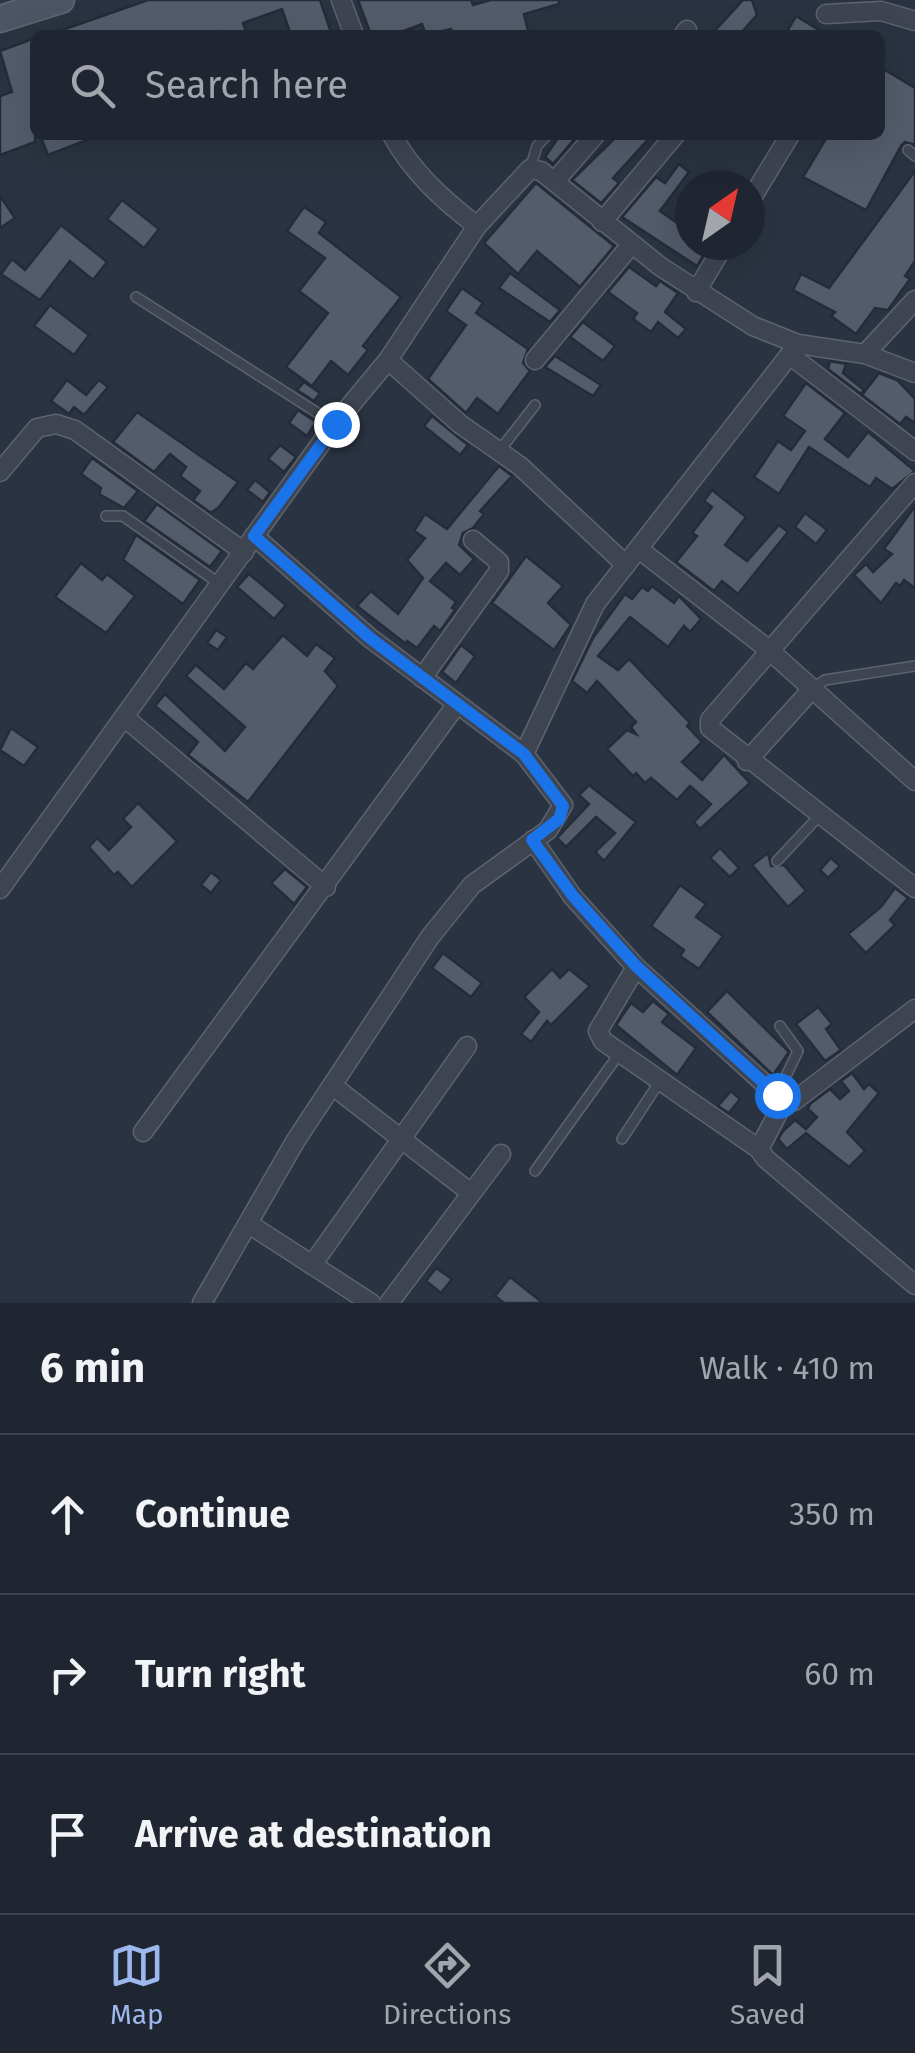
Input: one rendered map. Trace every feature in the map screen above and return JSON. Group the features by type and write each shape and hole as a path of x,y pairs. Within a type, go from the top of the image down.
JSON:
{"main road":[{"path":"0,20 61,0"}],"street":[{"path":"340,0 352,30"},
{"path":"826,14 881,11 915,21"},
{"path":"395,140 420,176 477,226"},
{"path":"554,182 591,140"},
{"path":"602,222 671,140"},
{"path":"765,176 787,140"},
{"path":"0,889 336,424 388,360 477,226 530,170 554,182 696,292 794,350 915,451"},
{"path":"535,360 631,245"},
{"path":"696,292 715,260"},
{"path":"866,354 915,300"},
{"path":"794,350 866,354 915,374"},
{"path":"524,754 544,719 574,641 626,565 794,350"},
{"path":"388,360 460,424 499,450 626,565"},
{"path":"0,472 37,428 56,424 75,430 249,544 524,754 563,806 559,819 485,872 455,905 333,1086 202,1303"},
{"path":"915,483 710,720 716,737 915,888"},
{"path":"899,504 915,516"},
{"path":"422,678 499,571 499,562 473,540"},
{"path":"640,550 769,650 915,781"},
{"path":"746,761 813,688"},
{"path":"143,1132 457,704"},
{"path":"124,717 326,887"},
{"path":"532,840 573,896 636,966 779,1100 794,1100 915,1009"},
{"path":"636,966 598,1031 603,1041 759,1150 915,1285"},
{"path":"312,1265 466,1046"},
{"path":"333,1086 472,1193"},
{"path":"759,1150 779,1100"},
{"path":"388,1303 501,1154"},
{"path":"248,1224 371,1303"}],"lane":[{"path":"530,170 542,140"},
{"path":"136,297 336,424"},
{"path":"499,450 535,406"},
{"path":"106,516 124,516 220,584"},
{"path":"813,688 825,680 915,666"},
{"path":"777,861 820,816"},
{"path":"779,1100 798,1051 780,1026"},
{"path":"535,1171 619,1054"},
{"path":"622,1139 660,1081"}],"building":[{"path":"148,0 320,0 330,30 289,30 282,9 243,23 245,30 62,30"},
{"path":"358,0 471,0 473,5 491,0 559,0 559,4 524,14 528,30 424,30 422,24 406,30 369,30"},
{"path":"743,0 752,0 757,15 744,30 716,30"},
{"path":"796,16 819,30 788,30"},
{"path":"30,40 30,140 35,142 0,155 0,96 12,92 0,51"},
{"path":"885,70 915,88 915,145 905,142 901,146 866,210 803,177 825,140 885,140"},
{"path":"42,140 87,140 48,155"},
{"path":"557,140 574,140 553,164 545,157"},
{"path":"613,140 647,140 613,178 619,183 601,203 572,180"},
{"path":"679,164 686,170 675,170 675,191 660,211 675,222 675,252 622,217 656,177 665,183"},
{"path":"915,171 915,261 905,276 910,279 888,310 875,308 856,334 831,316 835,312 793,290 801,274 829,288"},
{"path":"536,183 614,246 580,287 537,251 518,274 484,243"},
{"path":"0,196 15,218 0,228"},
{"path":"122,200 159,229 144,248 107,219"},
{"path":"304,207 326,222 319,233 401,297 363,346 368,350 348,375 331,361 312,386 286,367 328,313 299,291 325,258 287,231"},
{"path":"61,225 107,262 93,280 70,261 40,300 1,274 12,259 25,270"},
{"path":"629,267 656,286 660,281 678,293 665,312 686,329 678,338 658,322 651,332 633,319 637,313 608,292"},
{"path":"510,273 560,310 550,322 499,288"},
{"path":"462,288 483,303 476,313 528,349 523,363 530,371 498,414 477,398 466,413 428,379 466,325 446,311"},
{"path":"50,305 89,335 74,355 34,326"},
{"path":"583,322 615,346 603,361 570,337"},
{"path":"555,356 601,385 593,396 545,367"},
{"path":"830,361 846,364 843,373 864,390 861,394 828,369"},
{"path":"879,373 897,380 915,399 915,423 906,417 900,424 862,395"},
{"path":"67,380 86,395 99,380 108,387 84,415 74,407 69,414 51,401"},
{"path":"304,382 320,393 314,401 297,390"},
{"path":"806,383 845,413 825,439 848,457 868,432 915,471 892,489 876,478 870,487 809,447 779,494 754,477 778,441 791,450 805,431 783,416"},
{"path":"298,410 316,422 307,436 289,423"},
{"path":"137,412 238,482 219,507 211,513 193,500 200,491 180,476 186,467 170,454 154,472 113,442"},
{"path":"432,416 468,445 460,455 424,426"},
{"path":"280,445 296,457 284,472 268,459"},
{"path":"92,458 138,491 124,508 99,494 101,488 81,474"},
{"path":"499,466 512,476 480,511 484,514 473,528 463,533 459,545 474,559 460,575 446,563 430,581 456,602 452,608 455,610 440,631 434,626 417,648 407,641 406,644 357,606 371,591 398,614 423,578 407,560 425,538 414,531 425,514 447,529"},
{"path":"255,480 270,492 263,502 247,490"},
{"path":"712,490 746,517 725,545 747,561 779,525 788,532 738,594 722,581 714,591 676,562 697,536 692,533 712,507 704,501"},
{"path":"157,504 222,551 210,567 144,521"},
{"path":"915,506 915,588 904,580 900,586 896,583 881,603 854,575 866,564 873,572 892,554 884,549"},
{"path":"805,513 827,530 816,544 795,527"},
{"path":"136,535 200,580 183,604 123,560"},
{"path":"526,556 563,586 548,603 571,625 554,650 492,603"},
{"path":"81,563 102,580 107,574 135,596 106,633 55,597"},
{"path":"249,574 286,605 274,619 237,587"},
{"path":"652,586 674,603 679,596 701,619 690,632 684,626 668,647 630,617 598,656 618,670 629,659 690,723 687,726 702,742 682,762 702,780 724,755 750,783 700,829 694,822 711,804 690,786 677,800 651,778 645,783 636,773 633,776 607,749 627,730 636,734 631,727 636,722 597,681 587,693 572,681 593,638 625,594 632,599 642,587 648,591"},
{"path":"216,630 227,637 218,650 207,643"},
{"path":"283,635 307,656 316,644 335,658 325,671 338,686 248,802 188,755 198,742 155,706 165,694 225,751 245,727 186,676 196,665 224,689 246,663 253,669"},
{"path":"461,645 475,656 456,683 442,672"},
{"path":"11,728 38,747 24,766 0,750"},
{"path":"589,785 636,822 604,861 595,852 615,833 596,817 566,847 557,838 589,804 579,795"},
{"path":"138,803 177,841 132,887 118,872 114,875 89,847 97,838 109,850 131,827 123,819"},
{"path":"720,848 739,868 730,877 710,858"},
{"path":"768,853 771,866 784,865 806,891 788,907 752,865"},
{"path":"831,858 840,866 828,878 820,870"},
{"path":"285,869 307,887 294,904 271,883"},
{"path":"211,872 221,880 211,893 201,885"},
{"path":"680,885 706,904 696,917 723,936 699,969 680,956 684,950 651,926"},
{"path":"895,888 908,898 890,920 895,925 866,953 848,934 881,907"},
{"path":"443,953 482,983 471,997 432,968"},
{"path":"552,969 560,978 569,969 590,986 551,1025 547,1021 531,1042 521,1034 539,1012 524,997"},
{"path":"727,991 789,1052 773,1075 707,1012"},
{"path":"653,1001 669,1014 662,1022 696,1048 677,1075 616,1025 631,1003 643,1012"},
{"path":"818,1007 832,1024 826,1029 841,1050 825,1061 796,1024"},
{"path":"852,1073 864,1089 869,1084 879,1093 847,1132 865,1151 849,1167 806,1133 787,1149 778,1139 783,1131 795,1120 806,1129 817,1117 808,1109 810,1104 830,1089 840,1099 849,1091 841,1081"},
{"path":"731,1091 740,1099 729,1113 718,1106"},
{"path":"436,1268 452,1279 441,1293 426,1281"},
{"path":"510,1277 543,1303 504,1303 495,1296"}],"route":[{"path":"336,424 254,536 370,638 524,754 563,806 559,819 532,840 560,873 573,896 636,966 777,1095"}]}
